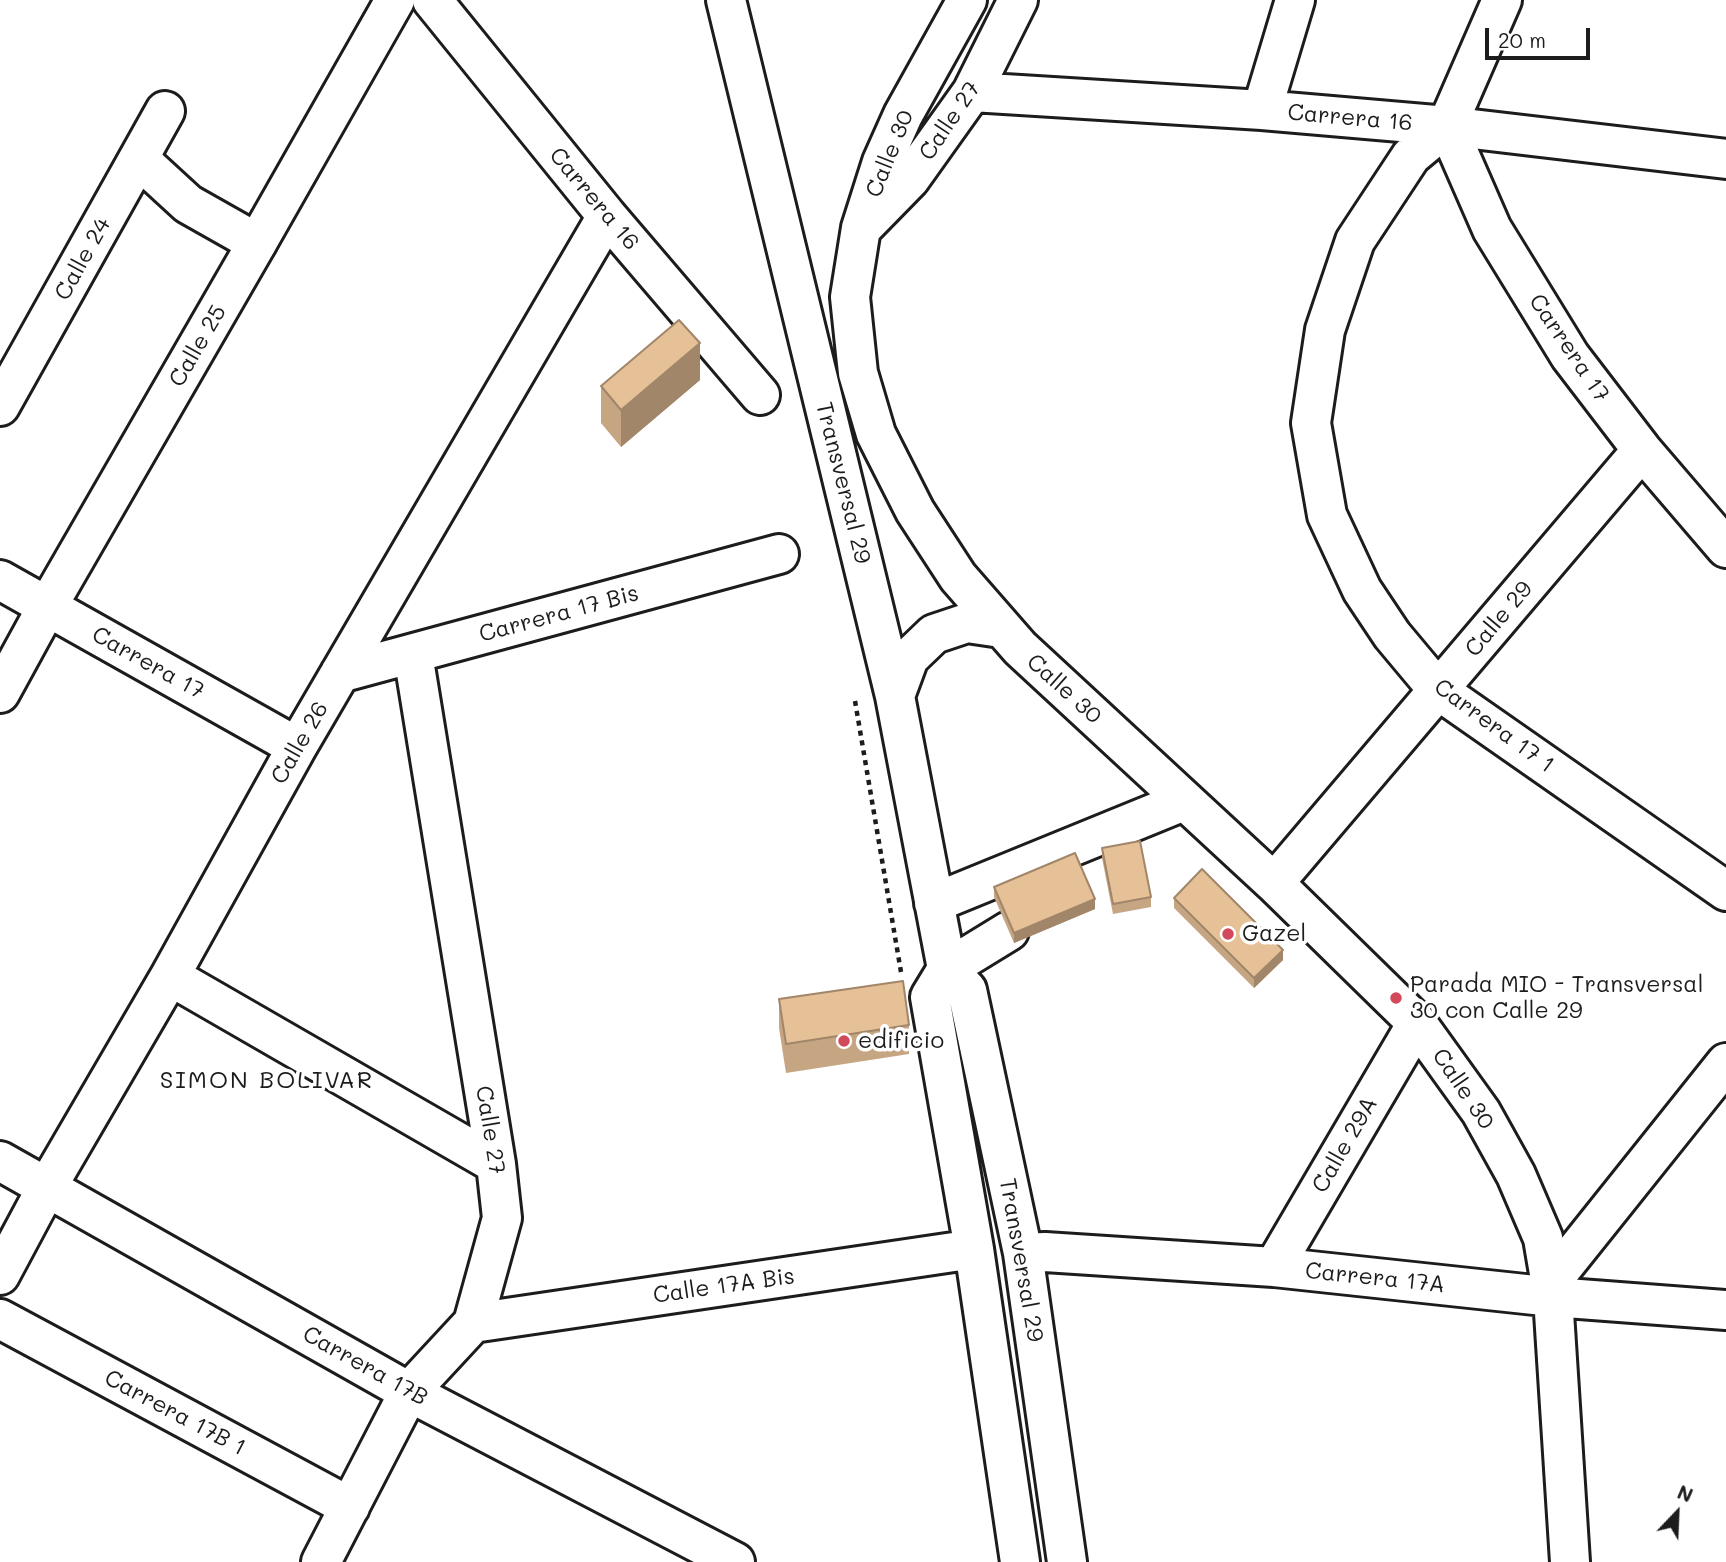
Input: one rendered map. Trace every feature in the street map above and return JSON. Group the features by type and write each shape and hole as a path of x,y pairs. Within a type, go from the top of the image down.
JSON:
{"street":[{"name":"Calle 25","path":"0,692 395,0"},
{"name":"Carrera 16","path":"432,0 607,216 760,395"},
{"name":"Transversal 29","path":"726,0 895,696 947,969 967,990 1023,1252 1067,1562"},
{"name":"Calle 30","path":"967,0 903,115 882,162 861,228 850,297 858,373 876,434 915,511 958,577 1001,628 1274,883 1417,1023 1481,1112 1516,1175 1543,1238 1552,1290 1570,1562"},
{"name":"Calle 27","path":"861,228 910,179 972,92 1018,0"},
{"path":"1262,110 1295,0"},
{"path":"1447,126 1502,0"},
{"name":"Carrera 16","path":"972,92 1262,110 1447,126 1726,159"},
{"name":"Calle 24","path":"0,406 165,111"},
{"name":"Carrera 17","path":"1447,126 1492,229 1570,356 1642,450 1726,548"},
{"name":"Carrera 17 1","path":"1447,126 1411,156 1356,241 1325,330 1311,423 1327,515 1362,590 1392,635 1438,690 1726,891"},
{"path":"139,159 188,204 257,243"},
{"name":"Calle 26","path":"0,1275 47,1187 170,976 297,747 607,216"},
{"name":"Calle 29","path":"1274,883 1642,450"},
{"name":"Carrera 17 Bis","path":"340,673 779,554"},
{"name":"Carrera 17","path":"0,580 297,747"},
{"path":"895,696 909,658 934,635 967,624 1001,628"},
{"name":"Calle 27","path":"321,1562 409,1392 473,1323 502,1218 496,1164 413,653"},
{"path":"934,904 1054,863 1184,800"},
{"path":"947,969 1009,931"},
{"name":"Transversal 29","path":"947,969 930,997 974,1249 1020,1562"},
{"path":"170,976 496,1164"},
{"name":"Calle 29A","path":"1274,1267 1417,1023"},
{"path":"1552,1290 1726,1063"},
{"name":"Carrera 17B","path":"0,1161 409,1392 736,1562"},
{"name":"Calle 17A Bis","path":"473,1323 974,1249"},
{"name":"Carrera 17A","path":"1023,1252 1274,1267 1552,1290 1726,1310"},
{"name":"Carrera 17B 1","path":"0,1319 350,1507"}],"building":[{"path":"679,320 700,343 621,410 601,386"},
{"path":"1140,841 1151,897 1113,904 1102,848"},
{"path":"1075,853 1095,899 1014,933 994,887"},
{"name":"Gazel","path":"1202,869 1283,950 1254,978 1174,898"},
{"path":"903,981 909,1025 786,1044 779,999"}],"place":[{"name":"Gazel","path":"1228,934"},
{"name":"Parada MIO - Transversal 30 con Calle 29","path":"1396,998"},
{"name":"edificio","path":"844,1041"}],"district":[{"name":"SIMON BOLIVAR","path":"267,1081"}]}
